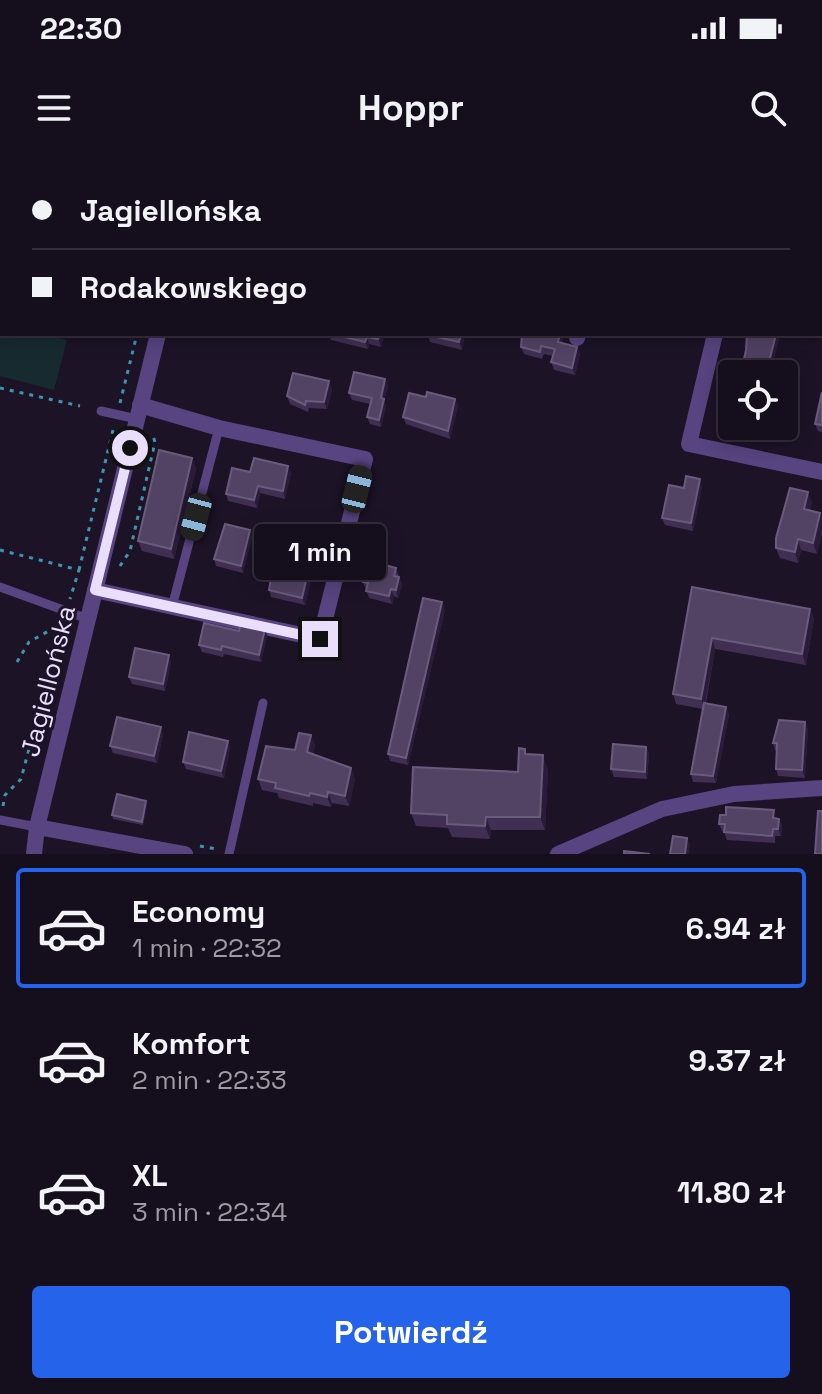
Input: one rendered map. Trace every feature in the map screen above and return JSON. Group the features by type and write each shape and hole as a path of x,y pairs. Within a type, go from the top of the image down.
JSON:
{"street":[{"name":"Jagiellońska","path":"34,854 37,827 158,336"},
{"path":"715,336 689,444 822,472"},
{"path":"95,590 320,639 365,459 139,412"},
{"path":"558,854 662,809 719,796 822,788"},
{"path":"37,827 186,849"}],"lane":[{"path":"101,411 117,414 139,412"},
{"path":"172,607 219,428"},
{"path":"0,587 64,618 88,619"},
{"path":"0,595 12,594"},
{"path":"229,854 263,703"},
{"path":"0,820 37,827"}],"path":[{"path":"0,820 5,795 21,779 79,570 136,336"},
{"path":"0,388 80,406"},
{"path":"118,573 130,551 155,442 154,427"},
{"path":"0,550 79,570"},
{"path":"17,662 29,642 64,618"},
{"path":"186,849 218,849"}],"shaded area":[{"path":"0,336 52,336 67,340 54,390 0,376"}],"building":[{"path":"341,336 379,336 378,339 367,337 365,342"},
{"path":"432,336 460,336 459,342"},
{"path":"522,336 560,336 558,342 577,347 572,368 551,362 555,349 541,346 540,352 521,347"},
{"path":"747,336 776,336 770,360 744,360"},
{"path":"354,372 385,379 379,420 367,417 372,398 349,393"},
{"path":"293,373 329,381 324,402 306,401 305,405 287,396"},
{"path":"427,392 455,399 448,431 403,417 409,393 426,397"},
{"path":"822,392 822,425 815,424"},
{"path":"159,450 192,458 171,549 138,541"},
{"path":"254,458 288,466 283,491 258,486 254,500 226,494 232,468 250,472"},
{"path":"686,476 700,479 691,523 662,518 669,485 684,488"},
{"path":"790,488 808,492 804,509 820,513 813,543 798,539 795,552 776,548"},
{"path":"225,524 250,530 241,566 214,559"},
{"path":"289,540 314,546 302,598 269,590 271,578 279,580"},
{"path":"373,562 396,568 394,576 399,577 396,590 391,589 389,596 366,591 368,583 363,582 366,569 371,570"},
{"path":"692,587 810,609 802,654 712,638 701,699 673,694"},
{"path":"423,598 442,602 406,758 388,754"},
{"path":"204,623 239,631 241,623 265,629 259,655 222,646 221,650 199,645"},
{"path":"135,648 169,655 163,684 129,677"},
{"path":"704,703 726,707 713,776 691,774"},
{"path":"117,717 161,727 154,756 110,746"},
{"path":"779,720 805,722 802,770 776,769 777,743 773,743"},
{"path":"189,732 228,741 221,771 183,762"},
{"path":"299,733 311,735 307,752 351,768 345,796 328,792 327,797 310,793 309,796 275,788 276,783 258,779 266,746 295,750"},
{"path":"613,744 646,747 645,772 611,769"},
{"path":"519,748 525,749 525,754 543,755 540,817 486,817 485,826 447,824 447,815 411,813 413,767 518,772"},
{"path":"117,794 146,801 142,822 112,815"},
{"path":"726,807 774,810 773,818 779,819 778,829 773,829 772,836 724,832 725,824 719,824 720,815 726,815"},
{"path":"818,811 822,811 822,854 815,854"},
{"path":"673,836 687,838 685,854 670,854"}],"route":[{"path":"130,448 95,590 320,639"}]}
